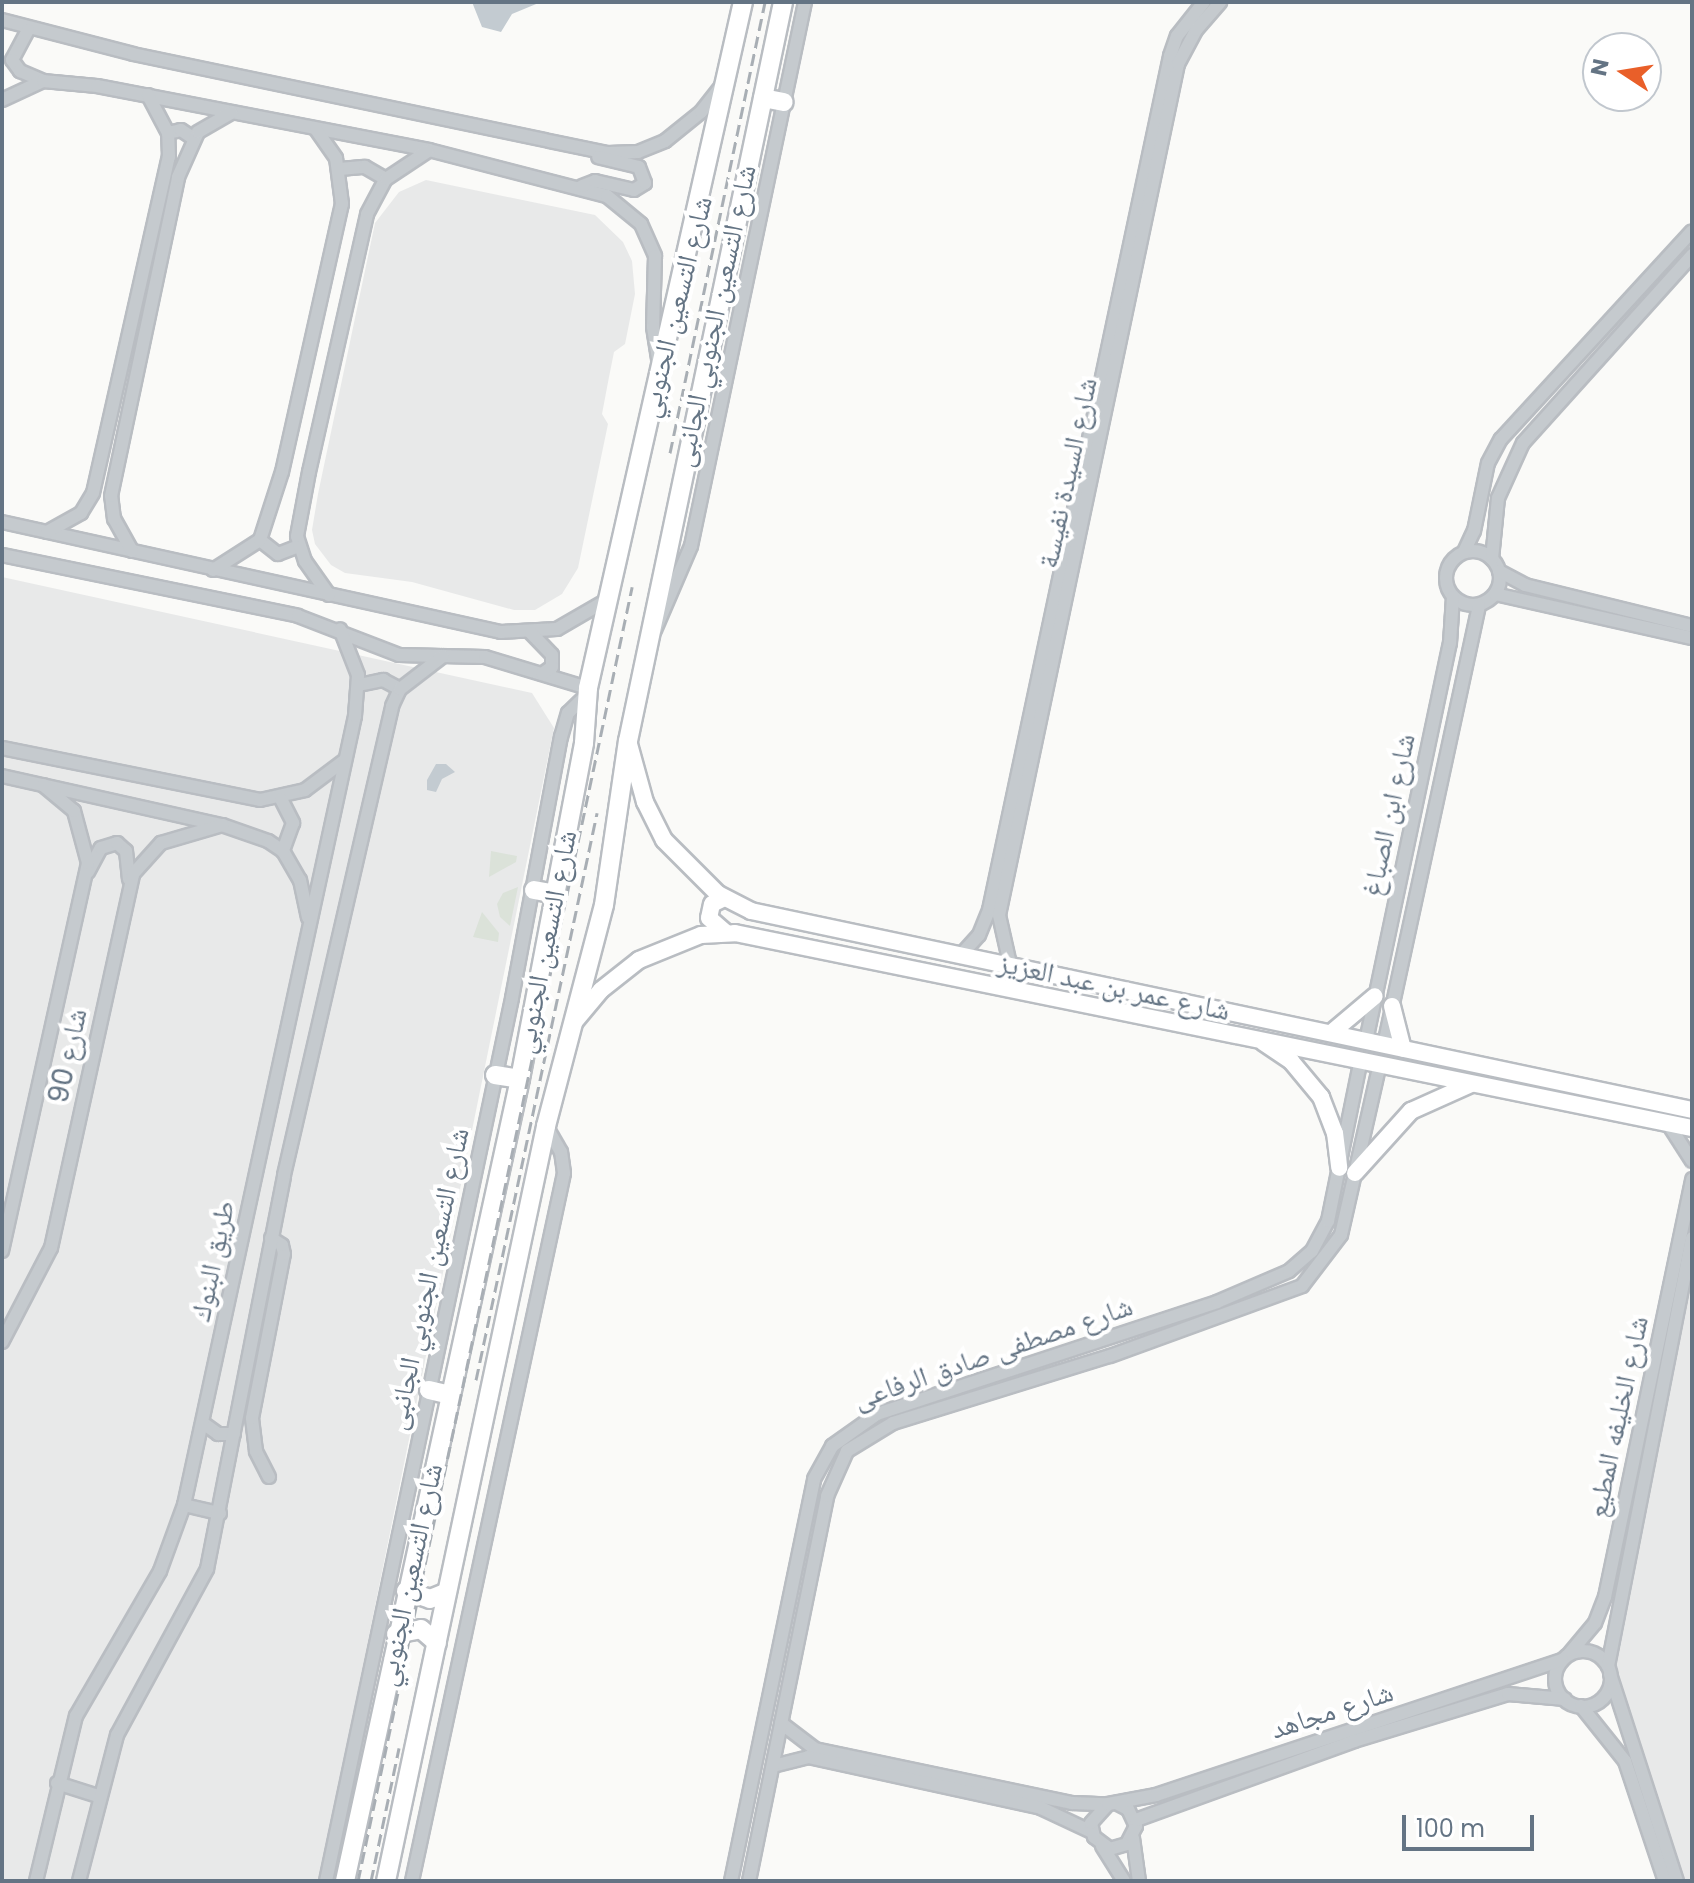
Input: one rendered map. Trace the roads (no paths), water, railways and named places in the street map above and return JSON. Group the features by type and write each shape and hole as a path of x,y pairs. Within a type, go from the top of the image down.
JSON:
{"highway":[{"name":"شارع التسعين الجنوبي","path":"345,1881 396,1634 520,1079 556,894 588,691 607,600 743,2"},
{"name":"شارع التسعين الجنوبي","path":"386,1881 546,1126 607,890 628,741 783,2"},
{"path":"763,98 784,102"},
{"path":"534,890 556,894"},
{"path":"495,1075 520,1079"},
{"path":"429,1390 450,1395"},
{"path":"406,1591 430,1599 447,1592"},
{"path":"396,1634 421,1629 437,1643"}],"main road":[{"name":"شارع عمر بن عبد العزيز","path":"628,741 656,829 685,866 724,898 774,917 1010,964 1692,1110"},
{"path":"724,898 712,904 709,918 725,932"},
{"name":"شارع عمر بن عبد العزيز","path":"571,1026 601,990 639,960 690,938 725,932 839,950 1692,1128"},
{"path":"1331,1033 1375,996"},
{"path":"1392,1006 1403,1049"},
{"path":"1247,1034 1284,1055 1312,1085 1332,1124 1347,1171 1411,1111 1450,1090 1476,1083"},
{"path":"1545,1097 1549,1080"}],"street":[{"name":"شارع التسعين الجنوبي الجانبى","path":"653,632 671,601 691,546 805,2"},
{"name":"شارع السيدة نفيسة","path":"1010,964 993,919 1170,56 1177,36 1204,2"},
{"name":"شارع السيدة نفيسة","path":"960,956 993,919 1178,64 1196,30 1220,2"},
{"path":"2,20 28,30 587,150 639,167 646,179 634,190 595,181 582,186"},
{"path":"28,30 12,60 20,71 43,81 148,95 429,150 582,186 626,208 651,243 657,269 654,344 661,373"},
{"path":"587,150 638,152 665,141 701,112 728,75"},
{"path":"2,100 43,81"},
{"path":"132,551 110,504 160,234 167,169 168,133 148,95"},
{"path":"47,532 81,513 91,500 160,234 193,138 232,112"},
{"path":"213,570 260,540 282,472 340,215 340,169 316,129"},
{"path":"168,133 181,130 193,138"},
{"path":"329,595 299,546 301,506 367,214 386,179 429,150"},
{"path":"340,169 365,167 386,179"},
{"path":"1499,571 1495,594 1479,605 1453,597 1446,571 1464,552 1474,531 1488,463 1501,439 1692,231"},
{"path":"1492,559 1498,498 1523,443 1692,255"},
{"path":"91,500 99,509 110,504"},
{"path":"2,522 491,630 531,633 569,624 607,600"},
{"path":"260,540 278,554 299,546"},
{"path":"1464,552 1476,551 1492,559 1499,571 1525,585 1692,626"},
{"path":"2,555 340,629 399,655 485,657 588,691"},
{"path":"1495,594 1692,638"},
{"name":"شارع ابن الصباغ","path":"1366,1041 1450,643 1453,597"},
{"name":"شارع ابن الصباغ","path":"1384,1045 1479,605"},
{"name":"طريق البنوك","path":"36,1881 57,1783 76,1716 160,1571 184,1505 359,685 352,652 340,629"},
{"path":"531,633 552,655 552,667 542,674"},
{"path":"359,685 383,680 400,689 443,656"},
{"name":"طريق البنوك","path":"79,1881 98,1796 117,1735 196,1596 220,1513 271,1238 361,832 389,714 400,689"},
{"name":"شارع التسعين الجنوبي الجانبى","path":"326,1881 534,890 563,726 573,706 588,691"},
{"path":"2,748 220,796 281,799 319,782 345,760"},
{"path":"2,776 222,825 283,851 305,894 308,933"},
{"name":"شارع 90","path":"2,1251 86,876 87,849 80,823 66,800 43,785"},
{"path":"281,799 293,823 283,851"},
{"name":"شارع 90","path":"2,1342 51,1248 130,882 161,843 222,825"},
{"path":"86,876 101,848 117,843 126,851 130,882"},
{"name":"شارع مصطفى صادق الرفاعى","path":"749,1881 827,1496 847,1451 893,1423 1288,1294 1315,1273 1341,1235 1361,1059"},
{"name":"شارع مصطفى صادق الرفاعى","path":"731,1881 814,1479 832,1446 877,1414 1280,1278 1319,1242 1347,1171 1380,1064"},
{"path":"1667,1122 1692,1161"},
{"path":"412,1881 564,1173 561,1152 546,1126"},
{"name":"شارع الخليفه المطيع","path":"1566,1657 1595,1623 1605,1597 1652,1401 1675,1290 1692,1179"},
{"path":"269,1477 253,1441 254,1402 284,1254 280,1243 271,1238"},
{"name":"شارع الخليفه المطيع","path":"1675,1290 1692,1238"},
{"path":"240,1400 254,1402"},
{"name":"شارع الخليفه المطيع","path":"1647,1420 1609,1670 1665,1881"},
{"path":"203,1423 218,1434 234,1434"},
{"path":"184,1505 220,1513"},
{"path":"1595,1653 1609,1670 1606,1693 1581,1706 1565,1699 1555,1676 1566,1657 1595,1653"},
{"name":"شارع مجاهد","path":"773,1766 808,1757 1072,1803 1112,1804 1156,1795 1566,1657"},
{"name":"شارع مجاهد","path":"1136,1820 1354,1741 1508,1694 1565,1699"},
{"name":"شارع الخليفه المطيع","path":"1581,1706 1618,1748 1644,1797 1677,1881"},
{"name":"شارع مجاهد","path":"781,1723 815,1749 1041,1808 1092,1832"},
{"path":"57,1783 98,1796"},
{"path":"1124,1881 1092,1832 1094,1815 1112,1804 1136,1820 1133,1838 1139,1881"},
{"path":"1102,1846 1119,1848 1133,1838"}],"railway":[{"path":"670,453 765,2"},
{"path":"358,1881 632,587"},
{"path":"476,1380 597,813"},
{"path":"371,1881 399,1748"}]}
